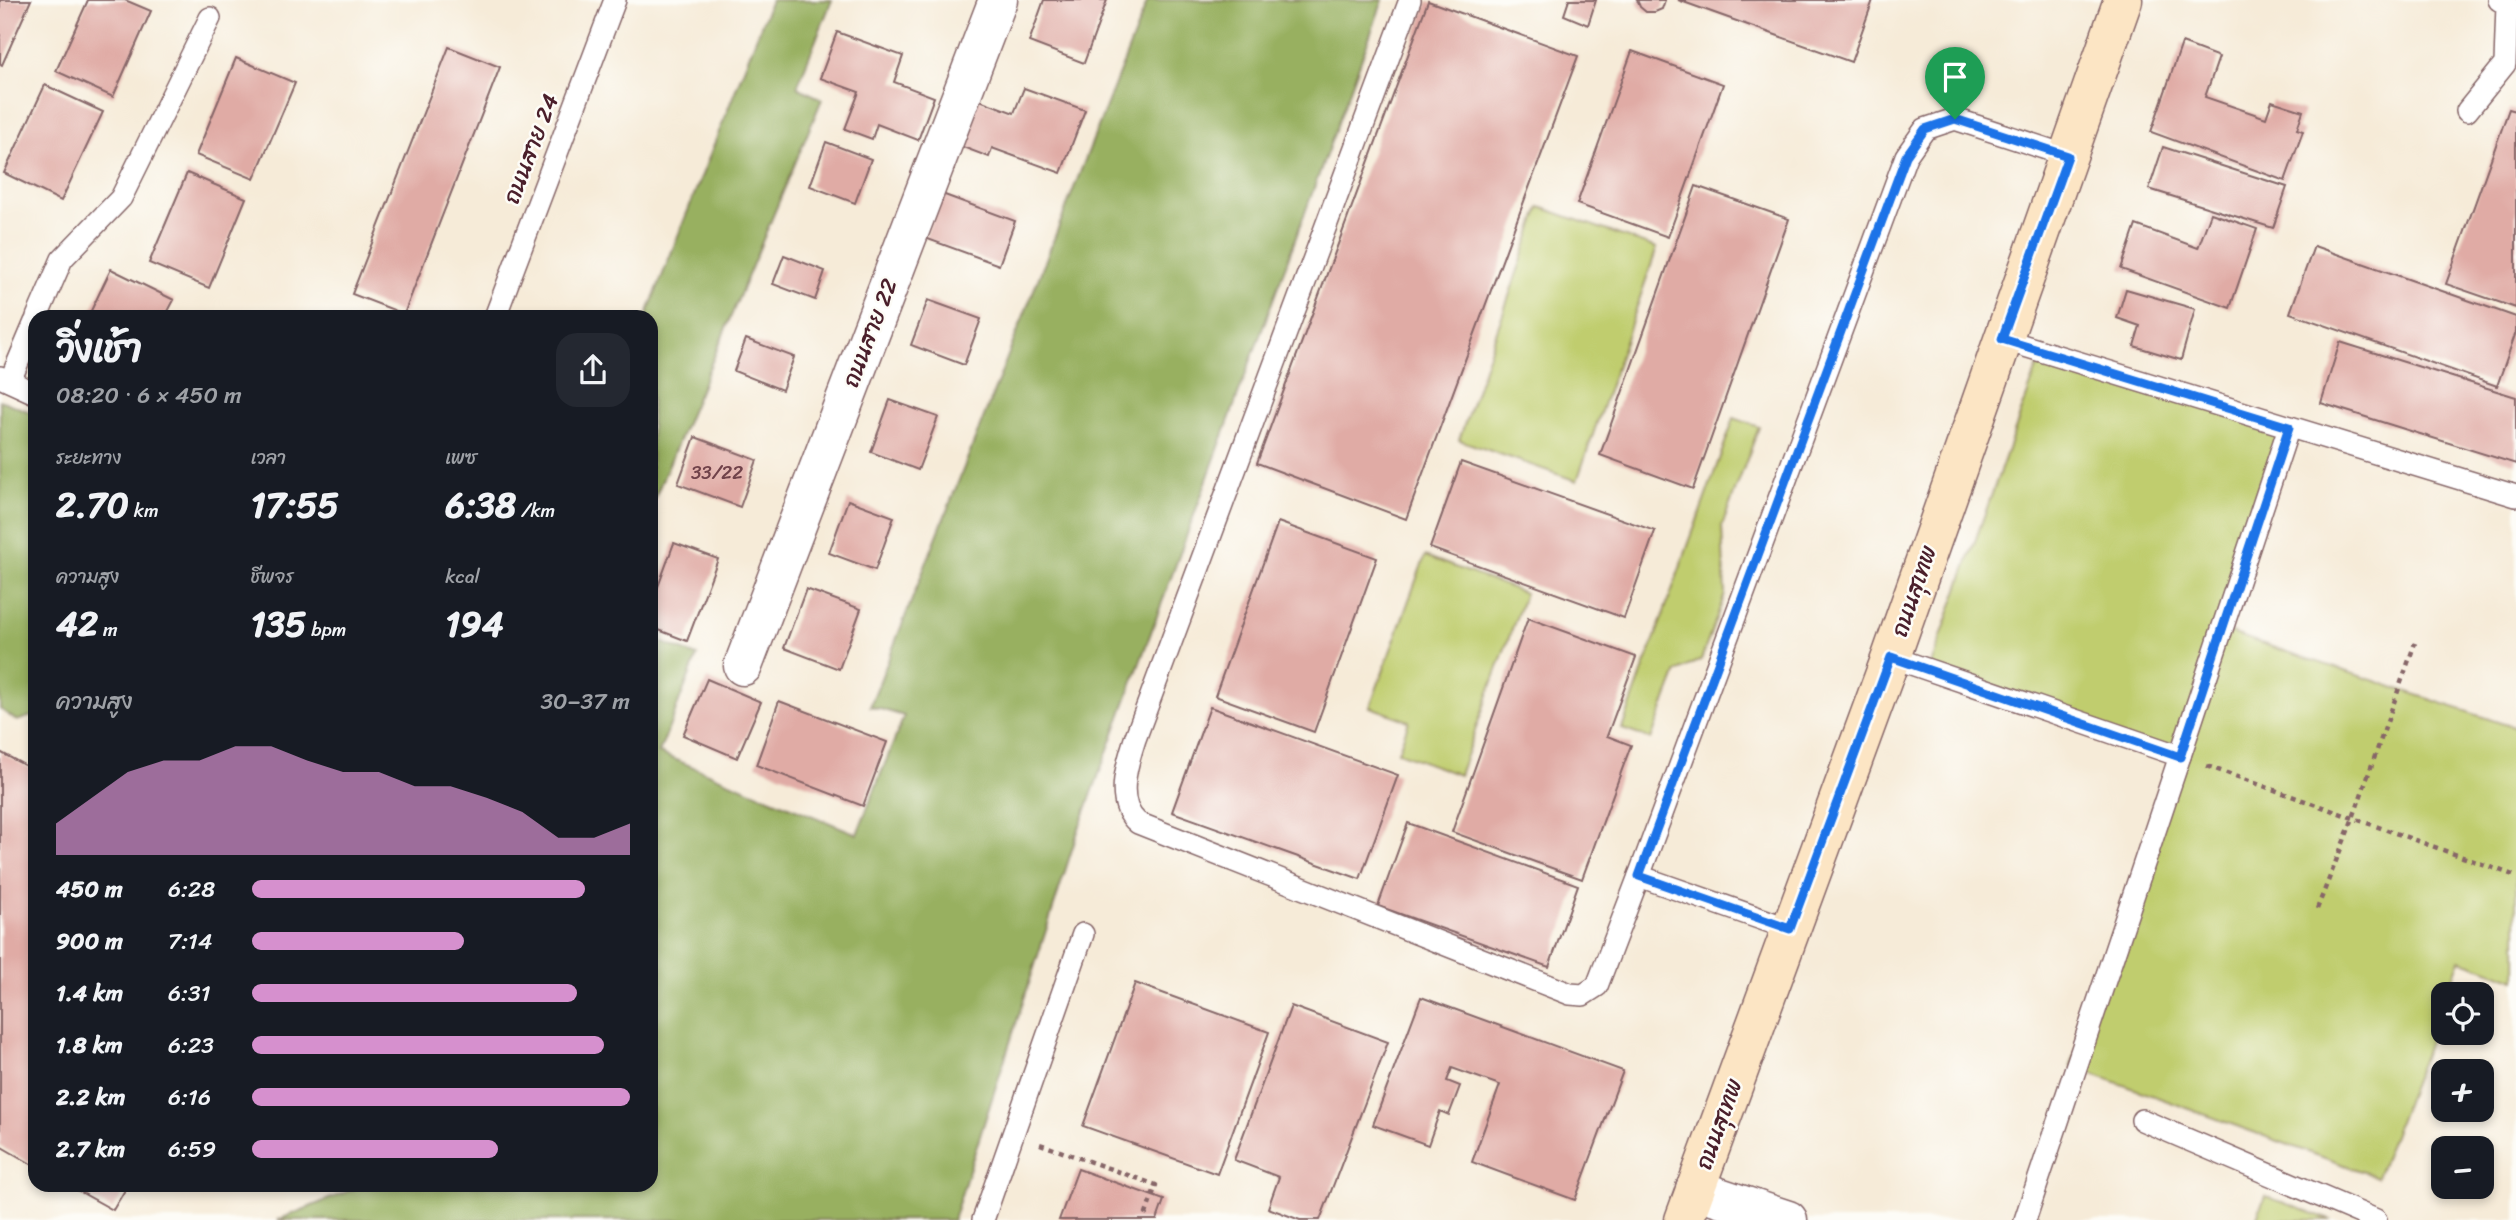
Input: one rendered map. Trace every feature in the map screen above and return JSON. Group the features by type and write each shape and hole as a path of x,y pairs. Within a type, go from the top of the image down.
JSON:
{"main road":[{"name":"ถนนสุเทพ","path":"1689,1205 1891,657 2123,0"}],"street":[{"name":"ถนนสาย 22","path":"743,666 998,0"},
{"path":"1689,1205 1788,1220"}],"lane":[{"name":"ถนนสาย 24","path":"498,310 615,0"},
{"path":"1410,0 1135,739 1126,776 1127,808 1131,818 1138,824 1570,994 1583,995 1597,986 1906,156 1925,129 1955,119 2068,156"},
{"path":"2468,111 2505,64 2507,4 2499,0"},
{"path":"40,310 62,259 121,198 210,18"},
{"path":"28,335 5,379 28,390"},
{"path":"2002,339 2516,496"},
{"path":"2025,1220 2289,427"},
{"path":"1891,657 2180,757"},
{"path":"1639,876 1790,929"},
{"path":"983,1220 1083,934"},
{"path":"2142,1120 2376,1220"}],"path":[{"path":"2317,909 2353,818 2415,643"},
{"path":"2180,757 2516,876"},
{"path":"1012,1134 1156,1185 1144,1220"}],"green space":[{"path":"771,0 832,0 797,87 822,99 658,490 658,310 649,310"},
{"path":"1148,0 1383,0 1077,834 953,1220 278,1220 346,1192 658,1192 658,641 697,656 659,753 857,834 904,716 870,706"},
{"path":"1540,207 1657,248 1577,481 1459,440"},
{"path":"2042,354 2289,427 2222,630 2516,728 2516,980 2460,960 2452,982 2431,982 2431,1036 2377,1177 2071,1066 2180,757 1929,670"},
{"path":"0,400 28,411 28,717 17,721 0,709"},
{"path":"1734,418 1759,427 1722,526 1725,594 1701,660 1677,672 1651,739 1622,729"},
{"path":"1425,556 1525,593 1459,775 1398,752 1409,721 1370,707"},
{"path":"2265,1196 2331,1220 2256,1220"}],"building":[{"path":"0,0 31,0 2,65 0,64"},
{"path":"88,0 125,0 151,11 113,97 56,71"},
{"path":"1044,0 1107,0 1084,63 1029,42"},
{"path":"1569,0 1596,0 1588,25 1564,15"},
{"path":"1637,0 1665,0 1662,9 1646,12"},
{"path":"1678,0 1873,0 1851,62"},
{"path":"1428,1 1578,56 1406,519 1257,463"},
{"path":"837,32 903,56 894,82 934,97 918,140 877,124 872,139 845,129 859,92 820,78"},
{"path":"2182,43 2219,57 2205,97 2266,118 2272,101 2303,111 2297,129 2303,131 2285,181 2151,132"},
{"path":"449,47 500,67 406,310 394,310 352,294"},
{"path":"1632,51 1723,84 1668,237 1577,204"},
{"path":"236,58 295,83 254,179 196,155"},
{"path":"45,85 103,112 61,201 4,173"},
{"path":"1024,88 1085,110 1061,173 992,148 989,157 960,146 977,99 1014,113"},
{"path":"2509,109 2516,111 2516,308 2446,284"},
{"path":"826,142 871,159 855,203 810,186"},
{"path":"2163,147 2287,187 2273,228 2149,189"},
{"path":"187,173 246,198 209,288 149,263"},
{"path":"1696,186 1789,219 1693,489 1600,455"},
{"path":"942,194 1015,221 999,265 925,238"},
{"path":"2211,213 2257,229 2230,308 2121,269 2136,225 2198,248"},
{"path":"2314,246 2516,317 2516,332 2497,386 2290,313"},
{"path":"784,255 825,271 815,300 773,284"},
{"path":"111,269 174,300 169,310 91,310"},
{"path":"2126,289 2195,309 2181,360 2134,346 2140,326 2117,318"},
{"path":"928,300 981,319 964,365 911,345"},
{"path":"746,339 794,357 782,390 734,371"},
{"path":"2340,342 2516,397 2516,464 2321,403"},
{"path":"890,400 938,417 918,470 871,452"},
{"path":"695,437 757,460 740,507 678,484"},
{"path":"1461,462 1655,531 1624,618 1430,548"},
{"path":"848,500 894,517 875,570 829,553"},
{"path":"1278,522 1377,558 1314,732 1215,696"},
{"path":"674,543 718,559 687,641 658,630 658,587"},
{"path":"806,589 861,609 839,669 784,648"},
{"path":"1528,618 1636,657 1607,736 1631,745 1582,879 1452,832"},
{"path":"707,679 761,702 737,758 683,735"},
{"path":"779,701 887,742 863,806 756,765"},
{"path":"1210,707 1398,775 1360,879 1172,812"},
{"path":"0,752 28,767 28,1162 0,1146"},
{"path":"1408,823 1578,885 1549,967 1378,906"},
{"path":"1135,983 1269,1032 1217,1174 1083,1126"},
{"path":"1421,997 1623,1071 1575,1200 1472,1162 1500,1085 1452,1068 1447,1081 1460,1086 1449,1115 1440,1111 1428,1145 1373,1125"},
{"path":"1291,1006 1388,1042 1320,1220 1300,1220 1268,1208 1279,1177 1234,1160"},
{"path":"1078,1169 1164,1200 1157,1220 1059,1220"},
{"path":"81,1192 124,1192 113,1210"}],"route":[{"path":"1955,119 2068,156 2002,339 2289,427 2180,757 1891,657 1790,929 1639,876 1906,156 1925,129 1955,119"}]}
